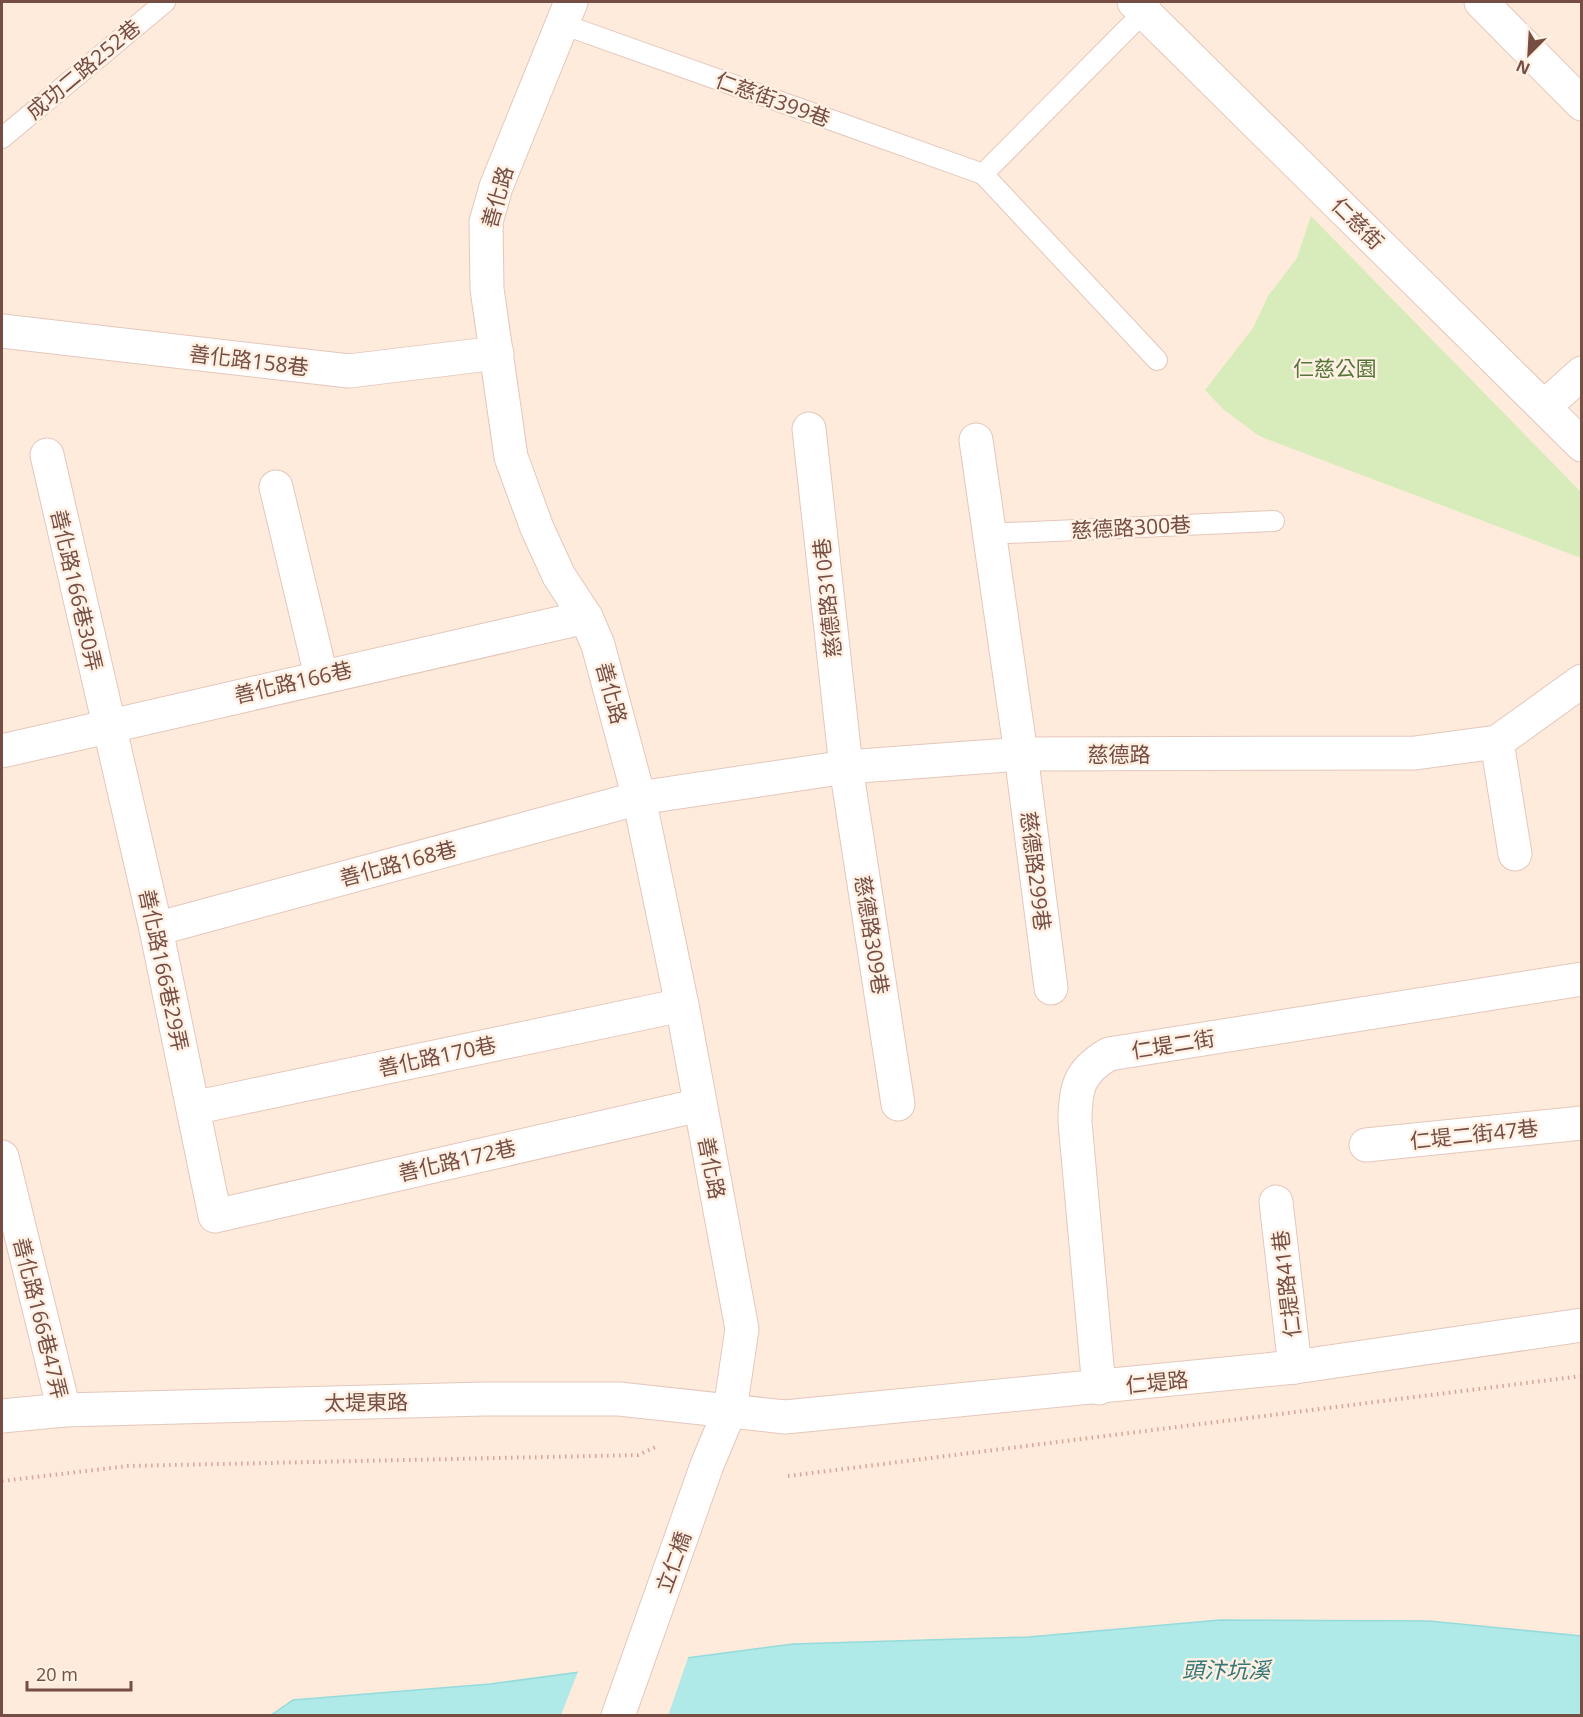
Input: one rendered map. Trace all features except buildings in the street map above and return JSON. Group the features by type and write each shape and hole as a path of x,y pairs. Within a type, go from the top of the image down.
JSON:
{"street":[{"path":"1481,2 1581,105"},
{"name":"仁慈街","path":"1144,5 1545,406 1581,445"},
{"name":"善化路","path":"567,13 496,187 486,222 485,268 511,457 537,528 559,576 586,617 611,686 639,798 682,1005 742,1329 730,1410"},
{"name":"善化路158巷","path":"2,331 350,371 497,353"},
{"path":"1545,406 1581,373"},
{"name":"慈德路310巷","path":"808,429 846,767"},
{"path":"976,440 987,534 1021,754"},
{"name":"善化路166巷30弄","path":"46,455 108,725"},
{"path":"276,487 321,676"},
{"name":"善化路166巷","path":"2,751 586,617"},
{"name":"慈德路","path":"639,798 846,767 1021,754 1415,753 1497,742 1581,681"},
{"name":"善化路166巷29弄","path":"108,725 156,929 214,1216"},
{"path":"1497,742 1515,854"},
{"name":"慈德路299巷","path":"1021,754 1051,988"},
{"name":"慈德路309巷","path":"846,767 898,1104"},
{"name":"善化路168巷","path":"156,929 639,798"},
{"name":"仁堤二街","path":"1100,1388 1075,1122 1075,1104 1085,1071 1095,1062 1109,1054 1581,979"},
{"name":"善化路170巷","path":"193,1108 682,1005"},
{"name":"善化路172巷","path":"214,1216 700,1105"},
{"name":"仁堤二街47巷","path":"1366,1145 1581,1123"},
{"name":"善化路166巷47弄","path":"2,1156 64,1410"},
{"name":"仁提路41巷","path":"1276,1202 1295,1367"},
{"name":"仁堤路","path":"730,1410 785,1418 1100,1388 1295,1367 1581,1325"},
{"name":"太堤東路","path":"2,1416 64,1410 484,1399 619,1399 730,1410"},
{"name":"立仁橋","path":"618,1716 707,1465 730,1410"}],"lane":[{"name":"成功二路252巷","path":"2,138 165,2"},
{"path":"983,174 1144,5"},
{"name":"仁慈街399巷","path":"567,13 983,174 1156,360"},
{"name":"慈德路300巷","path":"987,534 1274,521"}],"path":[{"path":"788,1476 1581,1376"},
{"path":"2,1481 128,1466 638,1455 658,1446"}],"green space":[{"name":"仁慈公園","path":"1311,216 1581,492 1581,558 1259,436 1223,409 1205,390 1253,328 1268,296 1297,258"}],"water":[{"name":"頭汴坑溪","path":"1220,1620 1429,1621 1581,1636 1581,1715 270,1716 293,1700 490,1684 793,1644 1029,1637"}],"pier":[{"path":"689,1655 668,1716 561,1715 579,1669"}]}
